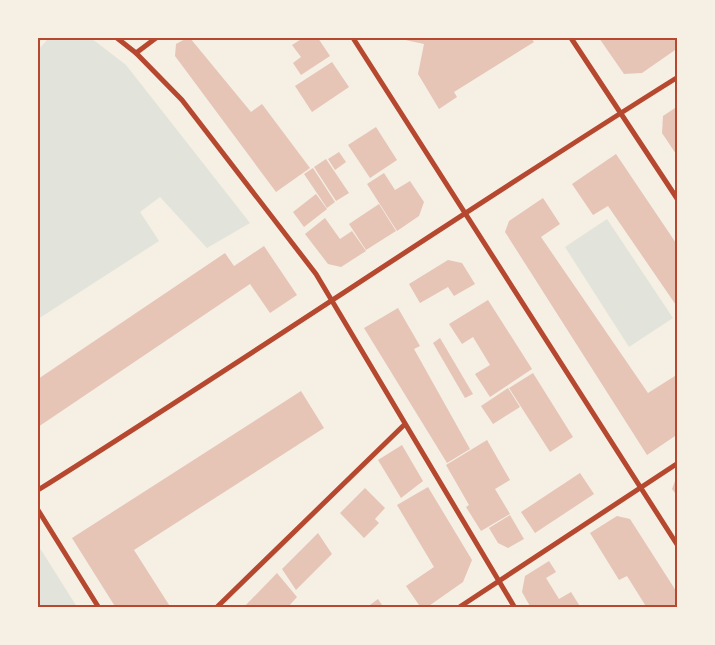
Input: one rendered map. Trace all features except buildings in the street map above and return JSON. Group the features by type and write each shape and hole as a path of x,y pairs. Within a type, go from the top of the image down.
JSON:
{"street":[{"path":"116,38 136,53 182,100 316,274 515,608"},
{"path":"136,53 156,38"},
{"path":"353,38 639,488 678,546"},
{"path":"571,38 678,200"},
{"path":"38,490 164,411 465,212 678,77"},
{"path":"216,608 404,424"},
{"path":"458,608 678,463"},
{"path":"38,510 98,608"}],"shaded area":[{"path":"49,38 91,38 126,65 250,223 207,248 160,197 140,212 159,241 38,319 38,50"},
{"path":"607,219 673,318 629,347 565,247"},
{"path":"38,545 77,607 38,607"}]}
